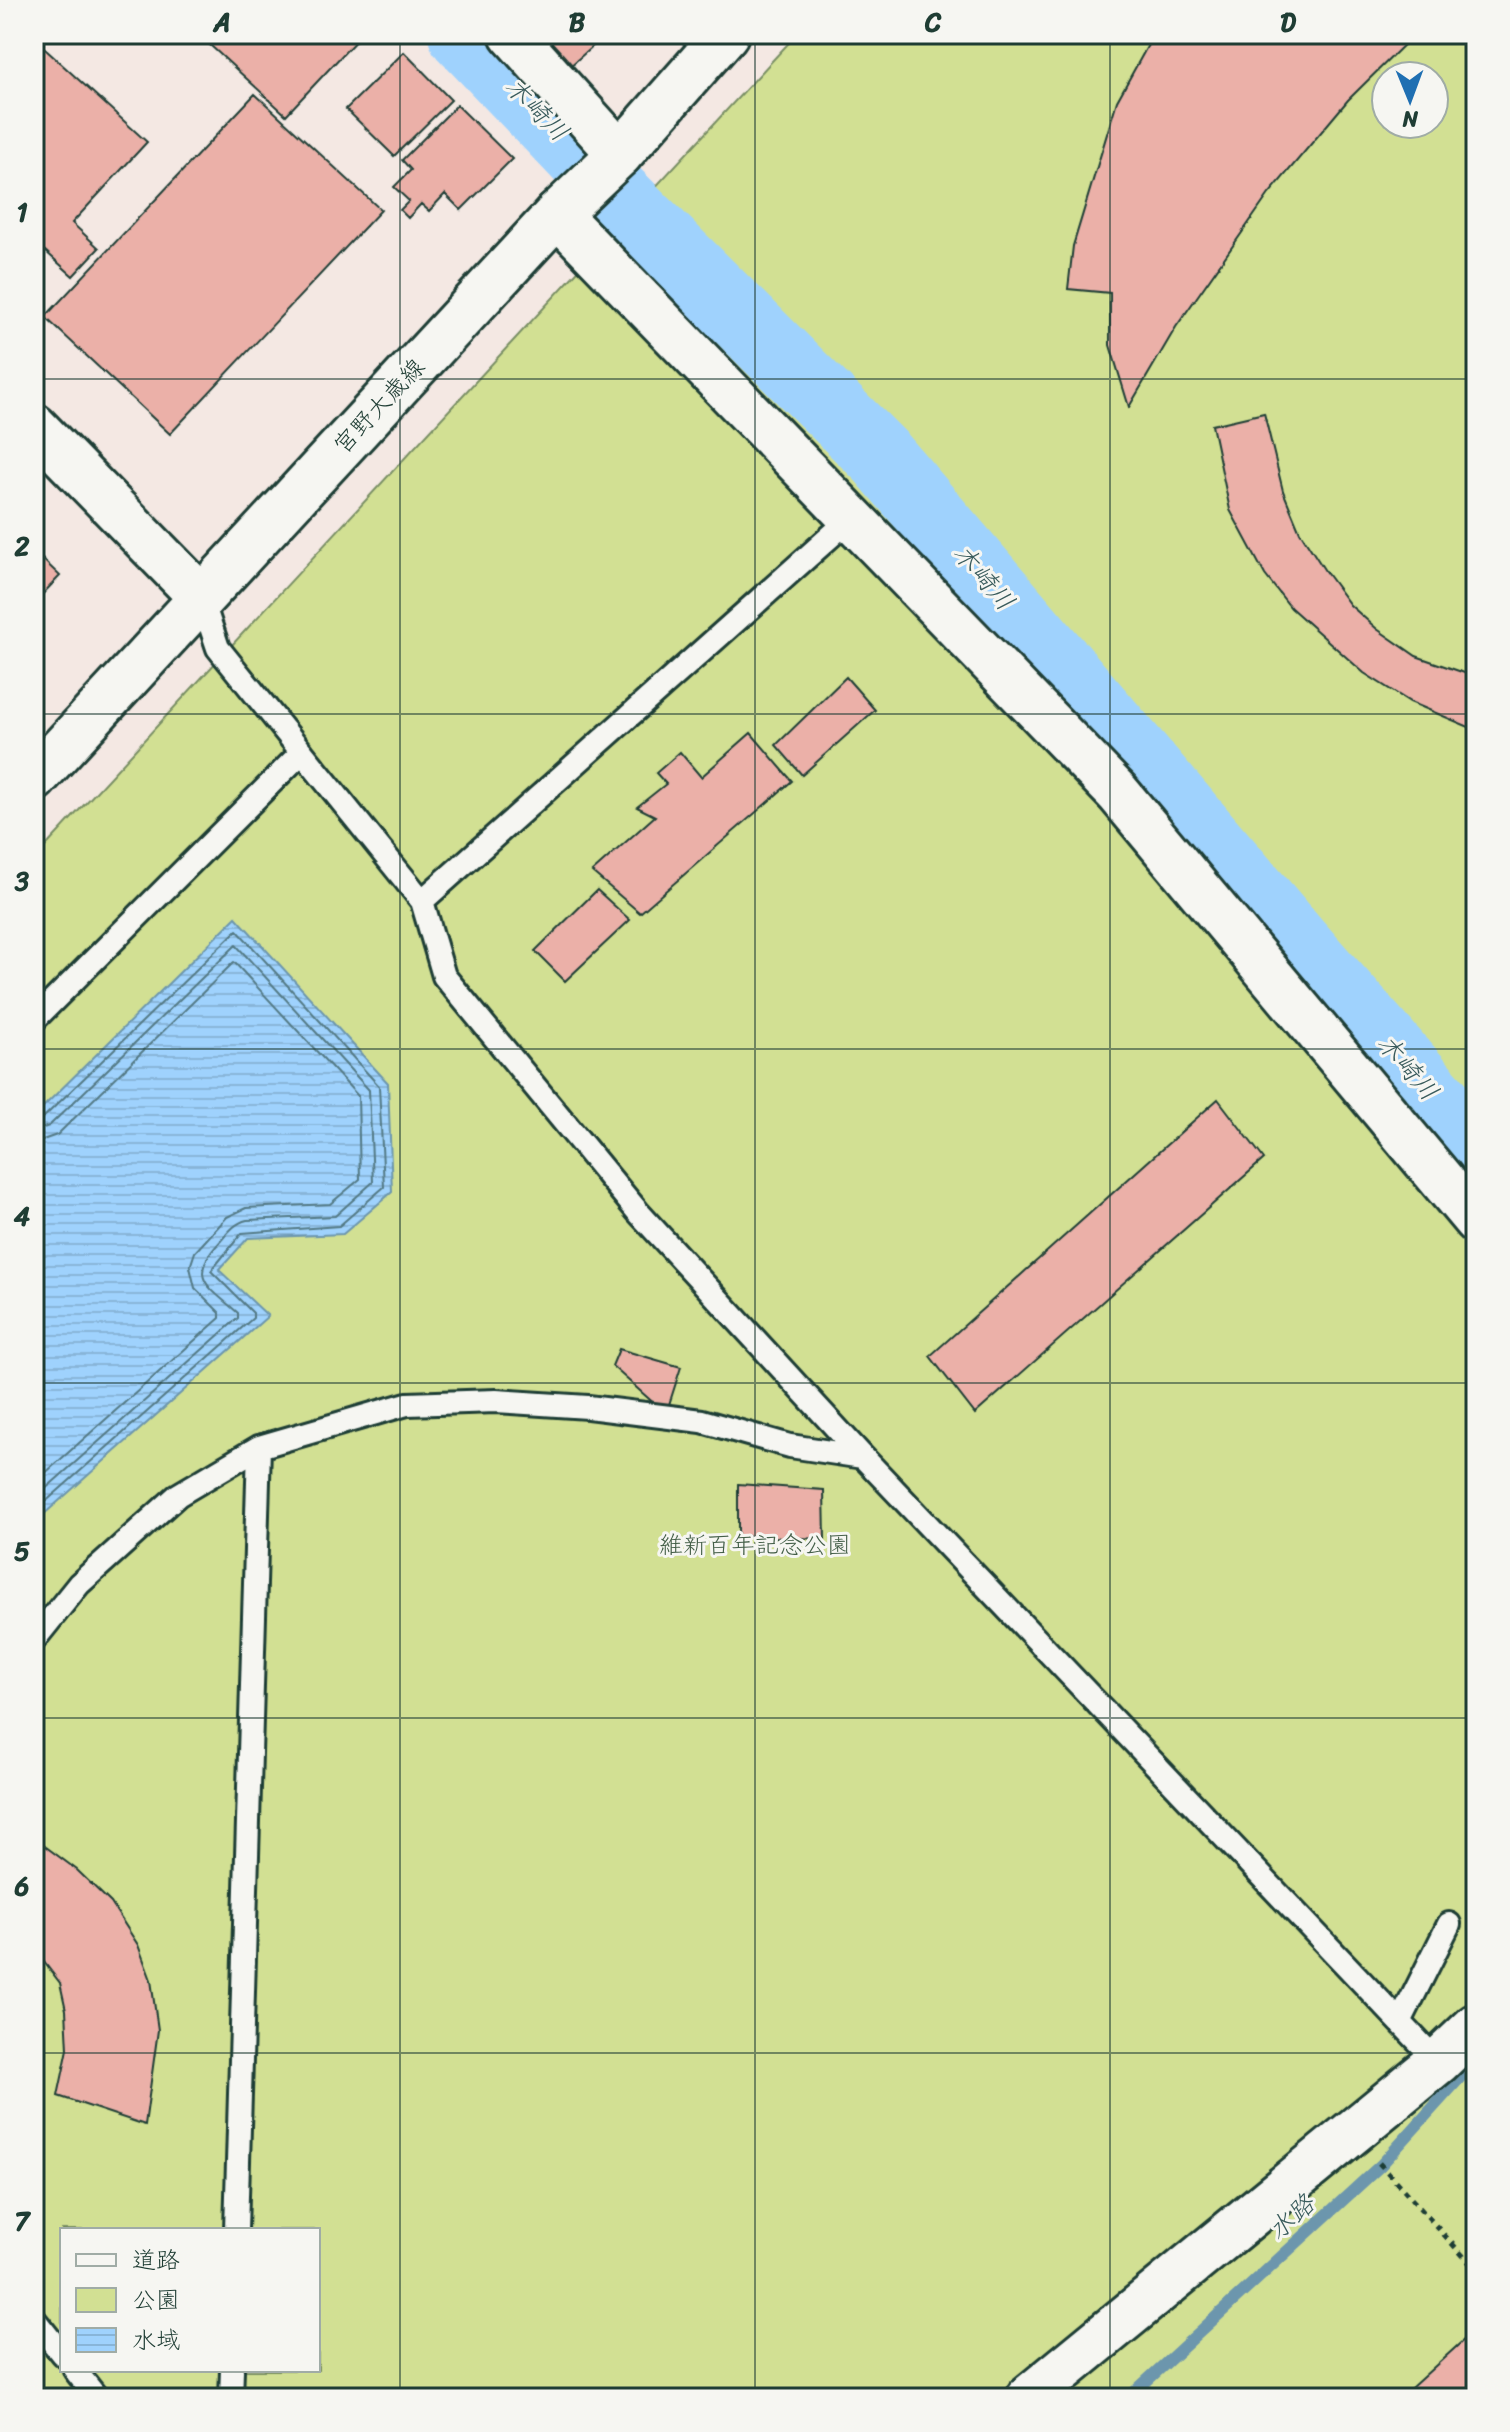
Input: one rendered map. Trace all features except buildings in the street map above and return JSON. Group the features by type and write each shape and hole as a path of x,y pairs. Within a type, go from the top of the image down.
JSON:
{"street":[{"path":"512,34 620,154"},
{"name":"宮野大歳線","path":"34,779 557,214 620,154 726,34"},
{"path":"557,214 1118,793 1476,1221"},
{"path":"34,426 201,597"},
{"path":"1028,2398 1438,2062 1476,2026"}],"lane":[{"path":"422,901 851,518"},
{"path":"201,597 218,648 422,901 444,976 638,1212 863,1457 1438,2062"},
{"path":"34,1020 302,752"},
{"path":"34,1640 79,1584 178,1495 259,1447 407,1404 496,1401 588,1407 702,1421 790,1446 863,1457"},
{"path":"236,2228 259,1447"},
{"path":"1400,2022 1449,1924"},
{"path":"34,2319 60,2352"},
{"path":"77,2372 97,2398"},
{"path":"231,2398 232,2372"}],"path":[{"path":"1374,2157 1476,2270"}],"green space":[{"name":"維新百年記念公園","path":"797,34 1476,34 1476,2398 34,2398 34,859"}],"water":[{"path":"236,917 388,1083 392,1192 343,1234 248,1238 219,1270 268,1316 34,1523 34,1116"}],"waterway":[{"name":"木崎川","path":"463,34 608,186 882,458 1296,943 1476,1147"},
{"name":"水路","path":"1128,2398 1381,2165 1476,2060"}]}
